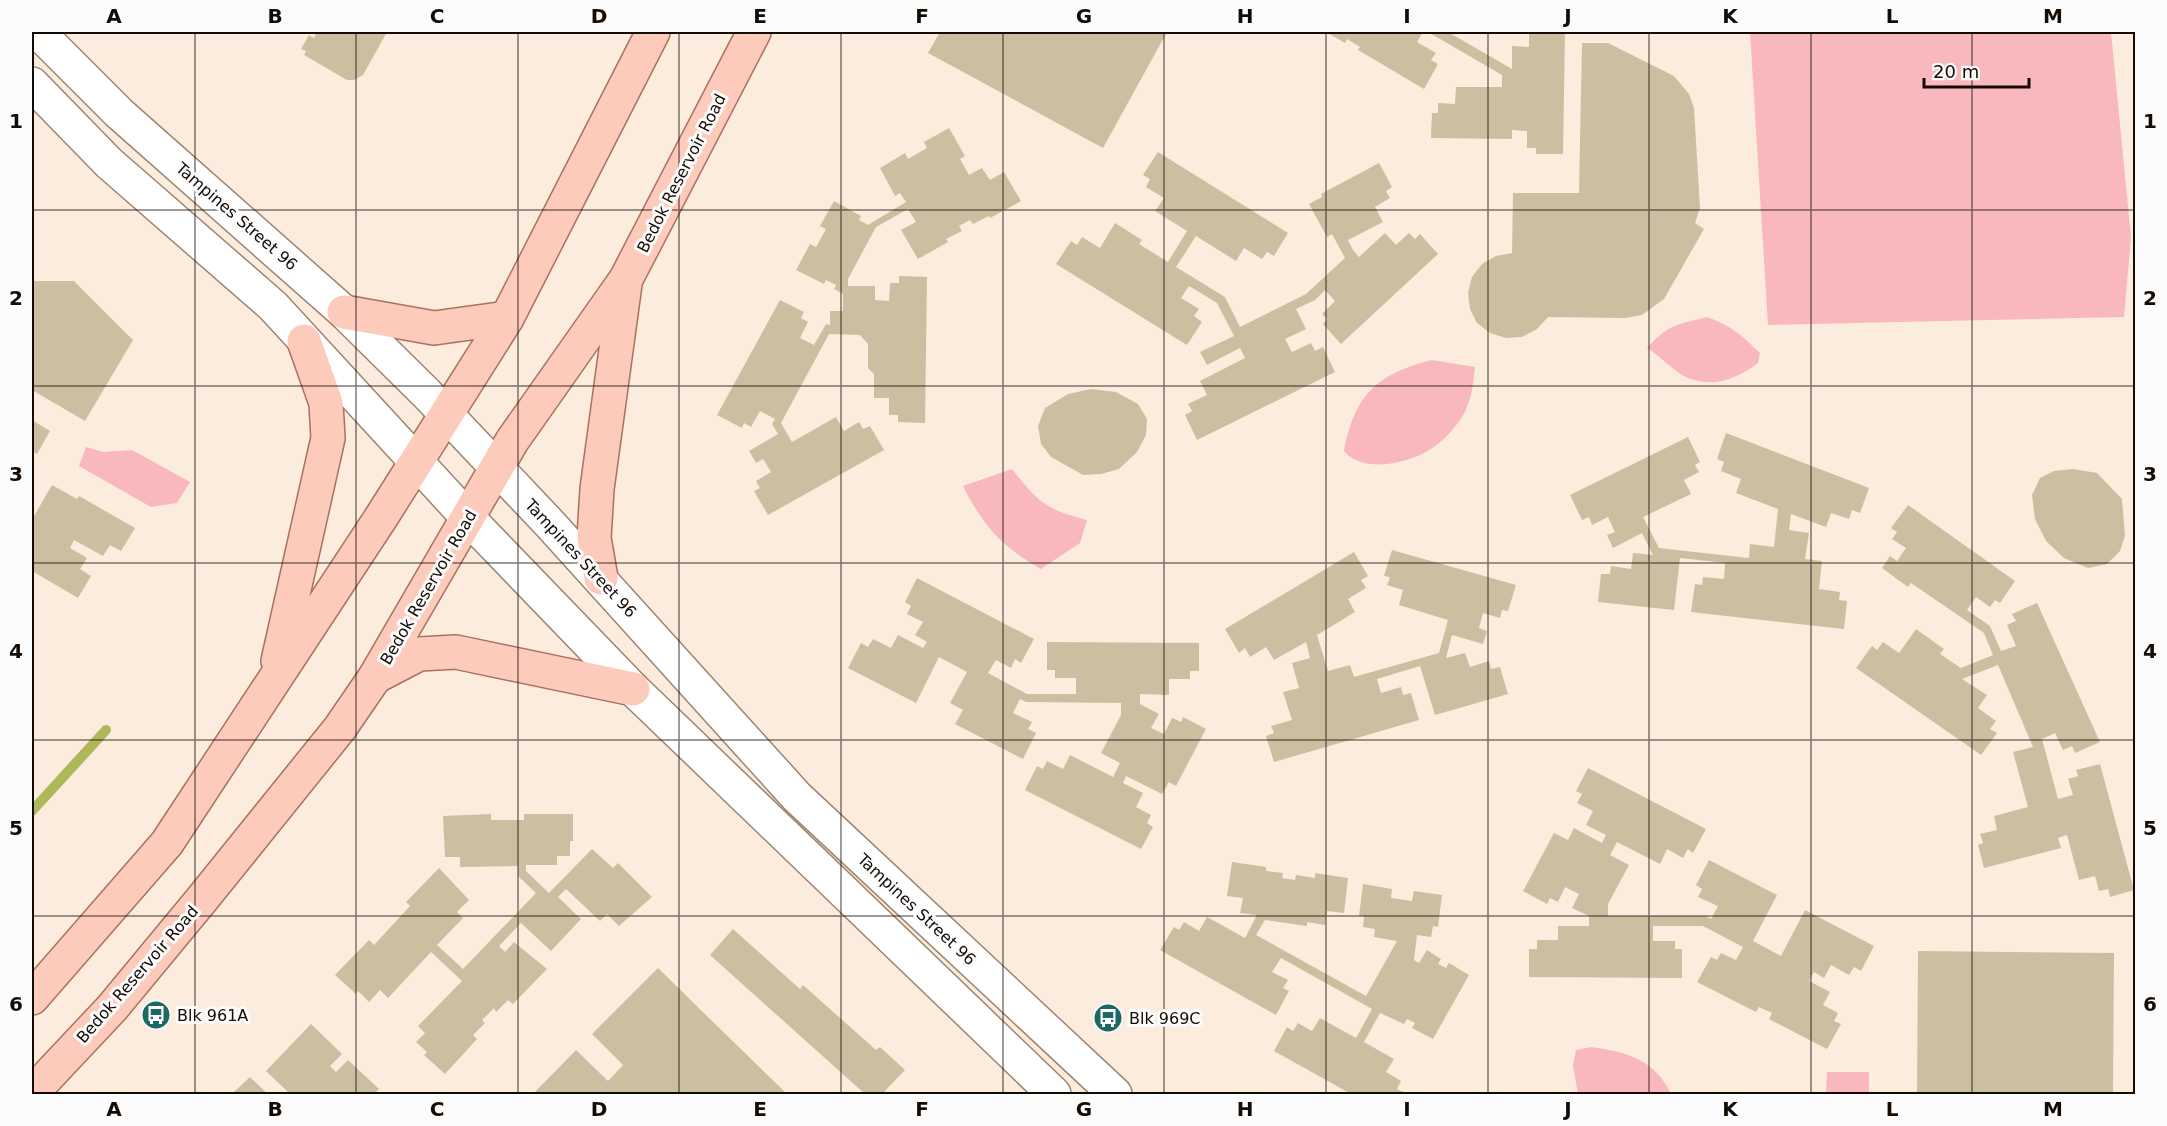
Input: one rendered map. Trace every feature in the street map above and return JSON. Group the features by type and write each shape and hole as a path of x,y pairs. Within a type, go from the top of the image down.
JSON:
{"main road":[{"path":"32,998 167,843 447,415 507,318 653,32"},
{"name":"Bedok Reservoir Road","path":"32,1093 112,1008 340,728 375,677 512,441 626,279 754,32"},
{"path":"601,578 594,538 597,489 626,279"},
{"path":"345,312 434,328 507,318"},
{"path":"273,680 328,438 326,403 304,341"},
{"path":"375,677 419,654 456,652 633,689"}],"street":[{"name":"Tampines Street 96","path":"38,32 119,113 345,312 447,415 496,470 601,578 797,797 1115,1095"},
{"path":"32,84 109,163 273,306 468,518 633,689 1054,1095"}],"shaded area":[{"path":"1750,32 2111,32 2131,237 2124,317 1768,325"},
{"path":"1707,317 1730,328 1747,341 1760,353 1758,363 1733,378 1706,382 1682,375 1647,348 1661,334 1674,326"},
{"path":"1432,360 1475,367 1467,408 1449,434 1426,452 1395,463 1361,462 1344,451 1355,415 1362,401 1372,389 1397,372"},
{"path":"86,447 103,452 132,450 190,482 177,503 151,507 79,466"},
{"path":"1012,469 1044,503 1061,512 1087,520 1080,543 1041,569 1004,544 978,513 963,486"},
{"path":"1591,1047 1638,1059 1656,1073 1671,1094 1578,1094 1573,1066 1576,1050"},
{"path":"1827,1072 1869,1072 1869,1094 1826,1094"}],"building":[{"path":"317,32 387,32 363,75 354,80 347,80 304,55 306,51 301,49 309,35 314,38"},
{"path":"940,32 1167,32 1103,148 928,53"},
{"path":"1326,32 1423,32 1417,42 1436,53 1431,60 1438,64 1424,89 1358,50 1360,47 1347,39 1345,43"},
{"path":"1428,32 1448,32 1512,69 1512,46 1529,47 1529,32 1565,32 1563,154 1536,154 1536,148 1527,148 1527,131 1512,130 1512,139 1431,138 1432,113 1438,113 1438,103 1455,104 1456,87 1502,87 1502,75"},
{"path":"1582,43 1608,43 1674,76 1689,94 1694,108 1700,208 1695,223 1704,229 1664,299 1642,315 1625,318 1548,317 1537,329 1522,337 1506,338 1490,333 1477,323 1470,309 1468,293 1472,277 1482,264 1496,256 1512,253 1513,193 1579,193"},
{"path":"949,128 965,156 960,159 969,175 982,168 990,180 1004,172 1021,201 990,218 989,216 973,224 970,220 959,226 962,231 946,239 948,242 918,259 901,230 916,222 908,209 876,227 848,279 848,286 875,286 875,300 889,301 890,283 899,283 899,276 927,277 925,423 898,422 898,415 889,415 889,398 874,398 874,374 868,368 868,344 860,335 829,334 781,423 792,442 836,417 844,431 859,422 863,429 870,426 884,450 768,515 754,491 760,488 756,481 771,472 763,459 756,463 749,451 778,434 772,424 775,419 760,411 751,427 744,423 742,428 717,415 780,300 804,312 801,318 808,322 800,338 814,345 826,324 830,325 830,311 843,311 843,294 834,289 836,285 826,280 824,284 796,270 810,244 816,247 826,229 820,226 834,201 861,216 859,220 868,225 906,202 900,193 895,196 880,168 905,153 908,159 927,148 924,142"},
{"path":"1158,152 1288,233 1274,256 1267,252 1262,259 1244,248 1236,261 1196,236 1176,267 1225,297 1240,327 1306,294 1345,258 1332,234 1327,237 1309,204 1322,197 1321,194 1379,163 1392,187 1386,191 1390,198 1375,207 1383,222 1348,240 1353,250 1359,257 1385,233 1396,245 1409,233 1415,239 1420,234 1438,254 1341,344 1323,324 1327,319 1322,314 1335,301 1325,290 1315,300 1296,309 1306,329 1285,339 1292,352 1311,343 1315,351 1323,347 1335,372 1197,440 1185,415 1192,411 1188,404 1207,395 1200,381 1245,358 1240,348 1207,365 1200,352 1234,336 1217,303 1189,286 1181,298 1199,309 1194,316 1202,322 1187,345 1056,264 1071,241 1077,245 1082,237 1100,248 1115,223 1142,240 1139,244 1168,262 1187,231 1155,211 1164,198 1146,187 1150,179 1143,175"},
{"path":"32,281 74,281 133,340 85,421 32,390"},
{"path":"1091,389 1116,392 1138,404 1147,419 1146,435 1137,452 1119,469 1101,474 1083,475 1051,457 1041,444 1038,426 1045,408 1068,394"},
{"path":"32,420 50,431 37,454 32,451"},
{"path":"1726,433 1869,488 1860,513 1852,510 1849,519 1831,513 1826,527 1791,514 1789,530 1809,533 1805,559 1822,561 1819,589 1840,592 1839,600 1847,601 1844,629 1691,612 1695,584 1702,585 1703,577 1724,579 1725,563 1680,558 1674,610 1598,602 1601,574 1610,574 1611,566 1631,569 1633,553 1653,555 1642,533 1613,548 1607,535 1615,532 1608,517 1592,525 1589,517 1582,520 1570,495 1688,437 1700,462 1695,465 1699,472 1684,480 1691,494 1643,517 1659,548 1749,558 1750,544 1774,547 1778,509 1736,493 1741,479 1721,471 1724,462 1717,459"},
{"path":"2073,469 2097,473 2122,499 2125,536 2120,551 2107,564 2088,568 2064,558 2046,541 2035,519 2032,495 2040,478 2054,471"},
{"path":"52,485 77,499 79,496 135,528 121,551 110,545 103,556 74,540 70,548 87,558 80,569 91,576 78,598 32,571 32,515 34,516"},
{"path":"1908,505 2015,581 2000,603 1995,600 1990,607 1976,597 1967,610 1990,626 2001,651 2016,646 2007,625 2016,621 2012,614 2037,603 2100,742 2075,753 2072,746 2063,750 2055,733 2042,739 2058,799 2073,795 2068,779 2078,776 2076,770 2100,764 2134,890 2110,897 2108,889 2099,891 2095,876 2079,880 2067,835 2058,838 2061,848 1984,868 1978,845 1983,843 1980,834 1997,830 1994,816 2028,807 2013,752 2033,747 1998,665 1962,679 1987,695 1978,708 1996,721 1990,729 1997,733 1981,755 1856,668 1872,646 1877,650 1883,642 1899,653 1916,629 1944,649 1940,654 1961,668 1993,655 1984,633 1911,583 1908,587 1882,568 1890,556 1897,561 1906,548 1892,539 1897,532 1891,528"},
{"path":"1392,550 1516,585 1508,611 1502,610 1500,618 1483,613 1479,628 1487,631 1483,644 1452,635 1446,658 1465,653 1470,667 1489,661 1491,669 1500,667 1508,694 1435,715 1420,666 1377,679 1381,693 1401,687 1403,695 1411,693 1419,720 1274,762 1266,736 1274,733 1271,726 1292,720 1283,692 1299,688 1292,663 1310,658 1306,642 1274,660 1266,647 1250,657 1245,648 1239,653 1225,629 1354,552 1368,576 1361,580 1366,588 1348,599 1355,612 1317,635 1328,671 1350,665 1354,677 1439,653 1448,620 1399,605 1403,590 1387,585 1390,577 1384,576"},
{"path":"917,578 1034,639 1021,663 1015,659 1011,668 996,660 988,673 1027,694 1076,694 1076,678 1055,678 1055,670 1047,670 1047,642 1199,643 1199,671 1190,671 1190,679 1169,679 1169,695 1140,694 1140,704 1159,714 1151,728 1164,734 1172,718 1181,722 1183,717 1206,729 1176,786 1169,782 1162,794 1126,776 1123,783 1143,793 1136,807 1151,815 1147,823 1153,827 1141,849 1025,790 1037,766 1043,769 1047,761 1063,769 1070,755 1113,777 1120,763 1101,753 1121,715 1121,703 1026,702 1020,699 1013,713 1032,722 1028,729 1036,733 1023,759 955,724 963,710 950,703 967,672 939,657 916,703 848,668 861,643 868,647 873,639 891,648 898,635 923,648 927,642 915,635 923,622 907,614 911,606 905,602"},
{"path":"1588,768 1706,829 1693,853 1688,849 1683,858 1667,849 1660,864 1617,842 1610,855 1629,865 1608,904 1608,916 1706,916 1711,919 1718,906 1698,897 1702,889 1696,885 1709,860 1777,895 1753,941 1781,956 1805,910 1874,946 1861,971 1854,967 1849,975 1831,965 1824,978 1814,972 1809,981 1830,992 1823,1005 1838,1013 1834,1021 1841,1024 1827,1049 1769,1019 1772,1013 1759,1007 1756,1012 1697,982 1711,957 1717,960 1721,953 1736,960 1743,947 1703,926 1653,926 1653,941 1675,941 1675,949 1682,949 1682,978 1529,977 1529,949 1537,949 1537,940 1558,940 1558,926 1589,926 1589,916 1572,908 1579,894 1565,887 1558,902 1550,898 1547,904 1523,891 1554,833 1568,840 1574,828 1602,843 1606,835 1586,825 1593,811 1577,803 1582,794 1576,791"},
{"path":"491,814 491,820 524,820 524,814 573,814 573,841 570,841 570,856 557,856 557,865 526,865 526,871 549,893 592,849 613,868 618,863 652,897 619,926 607,914 600,921 566,889 558,897 581,919 551,951 521,923 499,946 505,952 514,942 547,969 513,1004 508,1000 496,1012 494,1008 482,1020 485,1023 473,1035 477,1039 445,1074 424,1055 427,1052 416,1042 425,1033 418,1026 462,981 431,952 388,998 380,990 369,1002 358,991 356,994 335,975 369,940 374,945 410,906 406,902 439,868 469,900 457,912 463,918 437,945 463,969 536,893 518,876 518,866 460,867 460,857 445,857 443,816"},
{"path":"1232,862 1266,867 1266,871 1283,873 1282,878 1295,880 1296,875 1315,878 1315,873 1348,878 1344,913 1327,911 1325,925 1307,922 1307,926 1265,920 1256,935 1366,996 1397,941 1374,937 1375,929 1363,927 1364,916 1359,916 1363,884 1392,889 1391,898 1412,901 1414,891 1442,895 1438,927 1433,926 1431,937 1417,935 1414,960 1419,963 1427,950 1441,959 1438,964 1446,968 1449,963 1469,975 1433,1039 1412,1028 1415,1023 1407,1019 1404,1024 1380,1013 1364,1042 1394,1059 1386,1072 1401,1081 1397,1089 1403,1092 1402,1094 1351,1094 1274,1051 1287,1027 1293,1031 1298,1023 1312,1031 1320,1018 1356,1038 1372,1009 1281,958 1272,972 1288,980 1283,988 1289,991 1276,1015 1160,950 1174,927 1179,930 1184,922 1199,931 1207,917 1245,938 1257,915 1240,913 1243,898 1227,896"},
{"path":"733,929 800,989 803,985 876,1050 880,1047 905,1070 882,1094 865,1094 710,955"},
{"path":"1918,951 2114,953 2113,1094 1917,1094"},
{"path":"658,968 787,1094 533,1094 576,1050 608,1081 623,1065 592,1034"},
{"path":"311,1024 342,1054 330,1066 336,1072 348,1060 379,1089 374,1094 290,1094 266,1071"},
{"path":"250,1077 268,1094 232,1094"}],"waterway":[{"path":"32,811 106,730"}],"place":[{"name":"Blk 961A","path":"156,1015"},
{"name":"Blk 969C","path":"1108,1018"}]}
